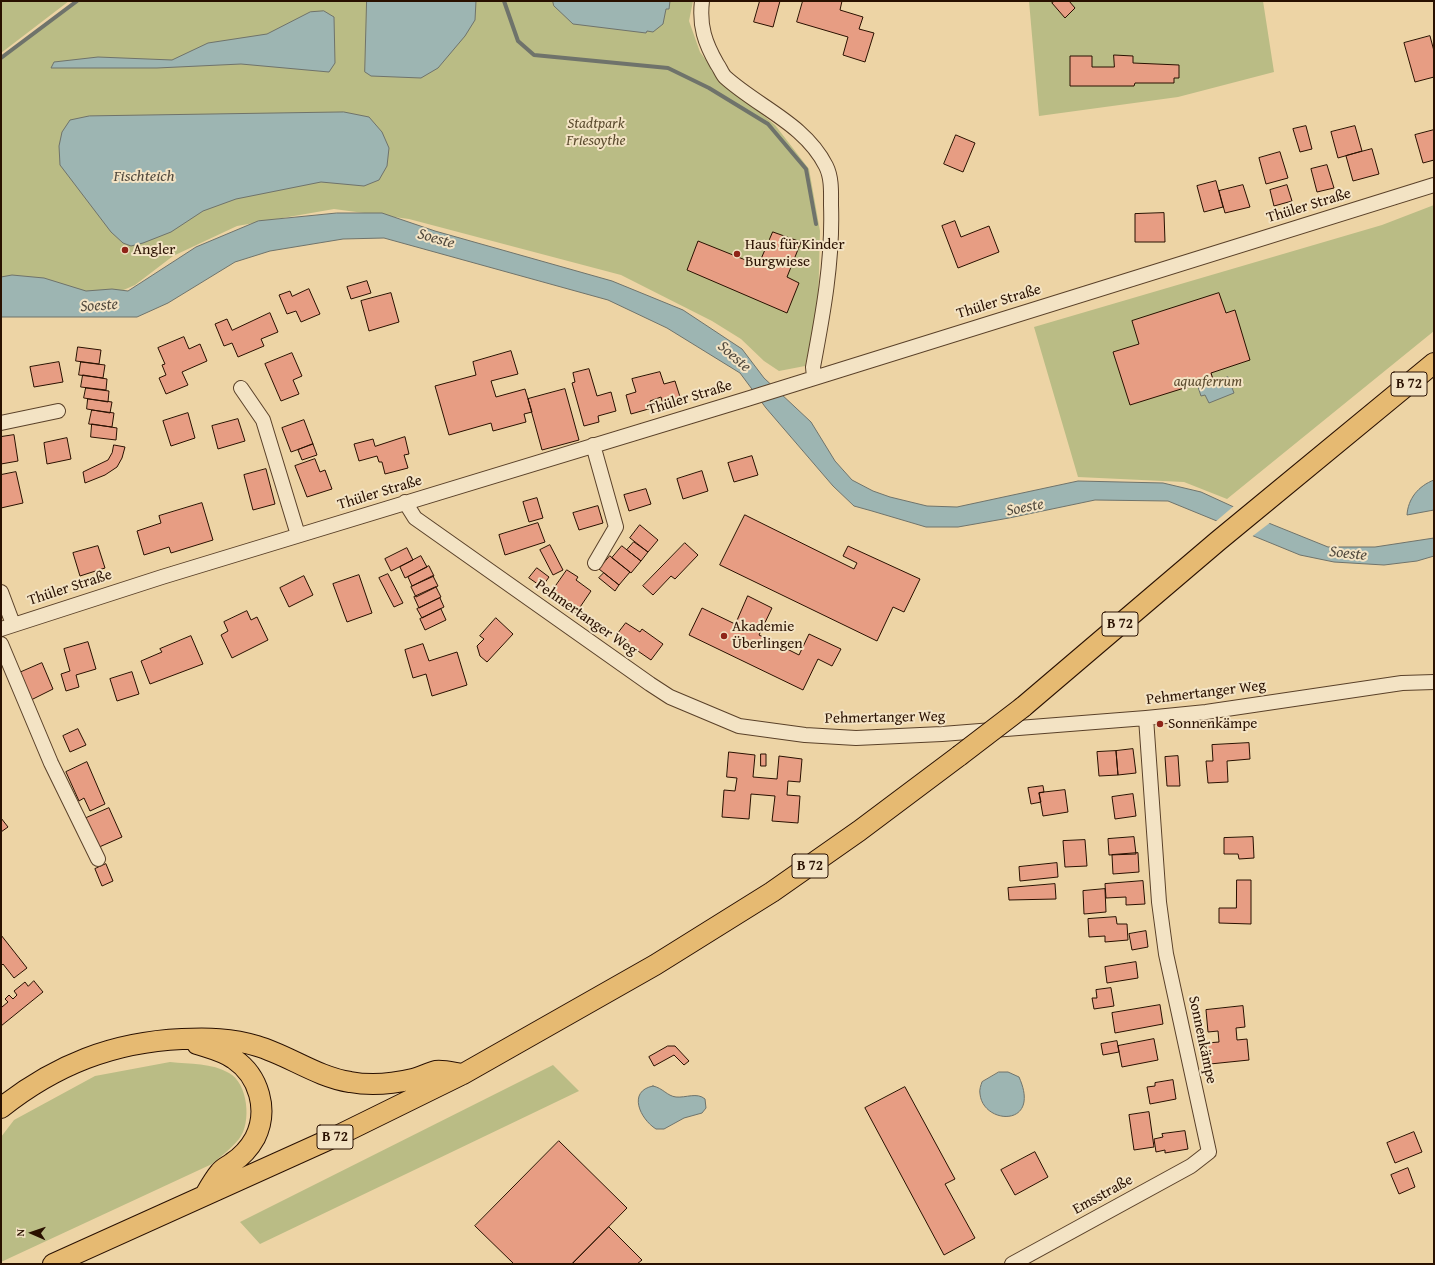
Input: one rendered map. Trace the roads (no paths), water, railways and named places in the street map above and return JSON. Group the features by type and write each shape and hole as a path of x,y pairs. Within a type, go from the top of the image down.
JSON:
{"highway":[{"name":"B 72","path":"53,1264 339,1135 463,1074 655,965 772,892 860,831 1023,707 1218,541 1434,363"},
{"path":"1,1108 20,1093 69,1065 102,1052 141,1042 215,1038 237,1041 279,1054 336,1079 362,1084 385,1084 413,1079 436,1071 463,1074"},
{"path":"182,1040 213,1048 233,1058 246,1069 255,1083 260,1096 261,1117 255,1138 233,1163 220,1171 205,1195"}],"street":[{"path":"702,1 700,15 706,45 724,76 799,131 826,167 831,187 831,244 824,307 813,367 814,378"},
{"name":"Thüler Straße","path":"7,627 298,535 814,378 1434,186"},
{"path":"241,388 263,420 298,535"},
{"path":"1,423 58,411"},
{"path":"593,445 616,527 594,563"},
{"name":"Pehmertanger Weg","path":"405,502 415,518 657,688 670,696 739,726 805,736 856,738 942,734 1206,712 1402,683 1434,682"},
{"path":"1,592 7,627"},
{"path":"1,644 51,763 98,859"},
{"name":"Sonnenkämpe","path":"1146,718 1159,902 1166,954 1209,1152"},
{"name":"Emsstraße","path":"1012,1264 1191,1166 1209,1152"}],"water":[{"path":"367,1 476,1 475,20 465,36 438,68 421,78 371,76 365,72"},
{"path":"553,1 670,1 669,9 666,9 663,24 653,32 647,31 646,33 573,24 554,6"},
{"path":"324,11 334,17 335,63 329,72 241,64 157,68 51,68 54,62 98,57 172,60 208,43 267,34 310,12"},
{"name":"Fischteich","path":"344,112 369,117 382,132 389,148 387,166 379,180 364,186 321,182 236,199 203,211 171,232 131,246 123,243 111,232 60,165 59,146 62,132 70,120 89,116"},
{"name":"Soeste","path":"337,213 382,213 435,231 612,281 683,310 742,349 764,378 811,422 835,461 852,480 873,491 890,497 927,506 957,507 1078,481 1163,483 1201,492 1271,524 1328,547 1375,547 1434,538 1434,556 1417,561 1384,565 1334,562 1300,555 1168,501 1095,500 958,527 926,527 854,506 833,486 766,408 740,373 667,328 608,300 384,238 343,239 270,251 235,262 168,303 137,317 1,317 1,277 12,275 44,278 86,291 112,289 128,291 196,247 258,221"},
{"path":"1228,377 1234,393 1209,403 1205,395 1201,396 1197,384 1202,382 1204,386"},
{"path":"1434,480 1434,510 1407,515 1409,504 1415,494 1423,486"},
{"path":"999,1072 1008,1072 1019,1077 1024,1094 1023,1106 1018,1113 1009,1116 1000,1116 991,1112 983,1104 980,1094 982,1082"},
{"path":"653,1086 660,1088 667,1094 676,1097 702,1097 705,1099 706,1108 702,1113 684,1118 664,1129 656,1129 645,1119 641,1112 638,1099 640,1093"}],"waterway":[{"path":"1,58 77,1"},
{"path":"504,1 518,41 534,55 668,68 709,88 768,124 806,169 816,224"}],"place":[{"name":"Angler","path":"125,250"},
{"name":"Haus für Kinder Burgwiese","path":"737,254"},
{"name":"Akademie Überlingen","path":"724,636"},
{"name":"Sonnenkämpe","path":"1160,724"}],"park label":[{"name":"Stadtpark Friesoythe","path":"596,132"},
{"name":"aquaferrum","path":"1208,382"}]}
